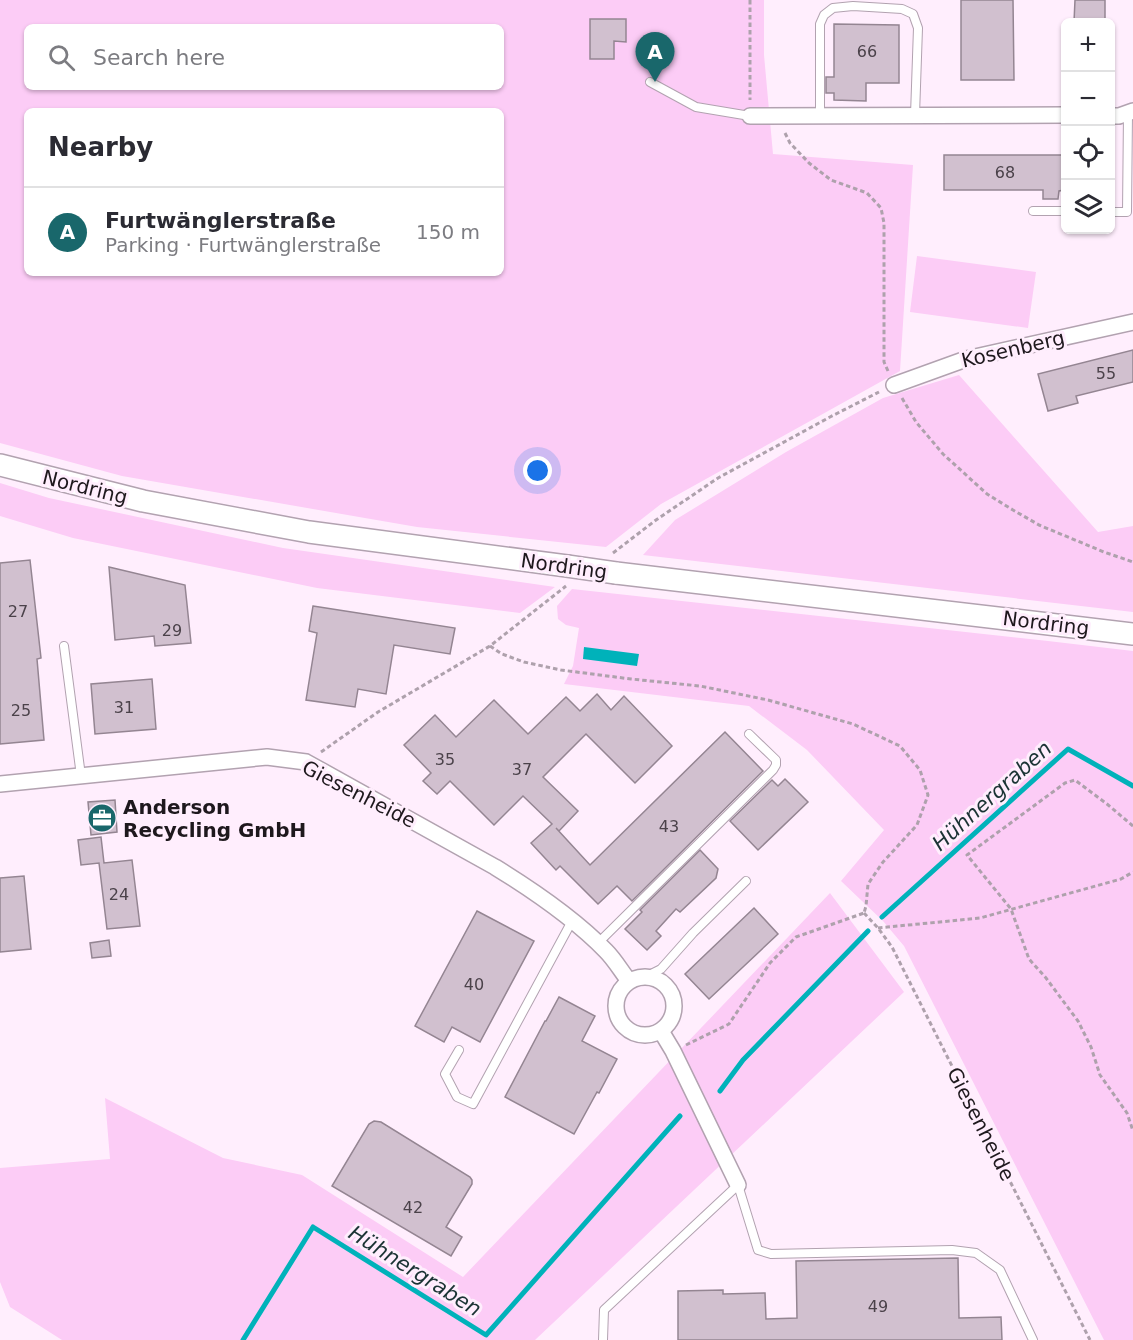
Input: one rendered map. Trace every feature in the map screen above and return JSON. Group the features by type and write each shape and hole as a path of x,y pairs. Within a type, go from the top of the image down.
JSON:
{"main road":[{"name":"Nordring","path":"0,465 143,501 298,530 616,573 1133,634"}],"street":[{"path":"1115,116 1130,112"},
{"path":"750,116 1061,115"},
{"name":"Kosenberg","path":"894,385 966,359 1133,322"},
{"name":"Giesenheide","path":"0,784 267,757 306,762 525,885 572,921 608,953 628,981"},
{"path":"647,976 664,983 674,998 675,1008 673,1017 661,1031 641,1035 623,1026 618,1017 617,997 621,988 628,981 647,976"},
{"path":"661,1031 738,1185"}],"lane":[{"path":"820,115 820,24 824,15 833,8 853,6 902,9 913,14 918,28 915,115"},
{"path":"650,82 696,107 750,116"},
{"path":"1115,212 1126,212 1130,112"},
{"path":"1033,211 1061,211"},
{"path":"64,646 81,776"},
{"path":"597,944 776,765 776,760 749,734"},
{"path":"647,976 661,969 693,933 746,881"},
{"path":"459,1050 445,1074 457,1097 473,1104 572,921"},
{"path":"603,1340 604,1310 738,1185 758,1250 771,1254 952,1250 976,1253 1000,1270 1034,1340"}],"path":[{"path":"750,0 750,116"},
{"path":"782,125 790,143 809,163 831,180 867,193 881,208 884,223 884,362 894,385 916,422 943,454 987,494 1039,525 1133,562"},
{"path":"614,552 718,478 894,385"},
{"path":"306,762 378,712 490,646 563,588"},
{"path":"1133,826 1075,780 1065,783 967,855 1011,909 1029,959 1078,1021 1092,1047 1100,1075 1127,1113 1133,1131"},
{"path":"878,928 980,918 1120,879 1133,872"},
{"name":"Giesenheide","path":"673,1051 729,1024 770,963 796,938 864,913 892,947 1090,1340"},
{"path":"1127,1113 1133,1117"}],"shaded area":[{"path":"0,0 764,0 764,55 773,154 913,165 900,371 661,504 606,547 417,527 122,476 0,443"},
{"path":"917,256 1036,272 1028,328 910,312"},
{"path":"959,375 1098,532 1133,526 1133,612 643,555 675,520 786,452 883,398"},
{"path":"0,483 49,498 283,548 555,587 520,613 317,588 73,538 0,516"},
{"path":"572,589 1133,651 1133,1340 1104,1340 904,946 883,921 841,881 884,830 807,750 749,706 564,684 573,666 579,628 566,625 558,619 557,606"},
{"path":"830,893 904,992 535,1340 62,1340 10,1307 0,1282 0,1168 110,1159 105,1098 223,1158 302,1175 463,1277"}],"water":[{"path":"584,647 639,654 637,666 583,659"}],"building":[{"path":"961,0 1013,0 1014,80 961,80"},
{"path":"1075,0 1105,0 1105,18 1074,18"},
{"path":"590,19 626,19 626,42 614,41 614,59 590,59"},
{"path":"834,24 899,25 899,83 866,83 866,101 834,100 834,93 826,93 826,77 834,77"},
{"path":"944,155 1061,155 1061,191 1058,199 1043,199 1043,190 944,190"},
{"path":"1133,350 1133,382 1076,396 1078,403 1048,411 1038,374"},
{"path":"30,560 41,658 37,659 44,740 0,744 0,563"},
{"path":"109,567 185,585 191,643 155,646 154,636 115,640"},
{"path":"313,606 455,628 450,654 394,645 386,694 358,689 355,707 306,700 317,633 309,631"},
{"path":"152,679 156,729 95,734 91,684"},
{"path":"597,694 611,710 624,696 672,746 635,783 586,734 543,777 578,811 559,831 556,828 590,865 725,732 763,771 632,901 617,886 598,904 560,866 556,870 531,843 552,824 523,796 494,825 450,781 437,794 423,781 431,773 404,745 435,715 456,737 494,700 528,734 566,697 580,711"},
{"path":"785,779 808,802 758,850 730,821 772,780 778,786"},
{"path":"115,800 117,832 91,835 88,802"},
{"path":"101,837 104,863 132,860 140,926 107,929 99,863 81,865 78,840"},
{"path":"700,850 718,869 716,878 680,912 676,909 656,931 661,936 647,950 625,929 642,912 640,910"},
{"path":"24,876 31,949 0,952 0,878"},
{"path":"754,908 778,934 709,999 685,974"},
{"path":"477,911 534,941 480,1042 452,1027 444,1042 415,1026"},
{"path":"109,940 111,956 92,958 90,943"},
{"path":"559,997 595,1016 582,1041 617,1059 574,1134 505,1097"},
{"path":"374,1121 381,1122 472,1180 472,1184 446,1227 462,1237 451,1256 332,1186 369,1124"},
{"path":"958,1258 959,1318 1001,1317 1002,1340 678,1340 678,1291 723,1290 723,1294 765,1293 766,1319 797,1318 796,1261"}],"waterway":[{"name":"Hühnergraben","path":"882,917 1068,749 1133,786"},
{"name":"Hühnergraben","path":"720,1091 743,1060 868,931"},
{"name":"Hühnergraben","path":"243,1340 313,1227 486,1335 680,1116"}],"place":[{"name":"Furtwänglerstraße","path":"655,82"},
{"name":"Anderson Recycling GmbH","path":"102,818"}]}
